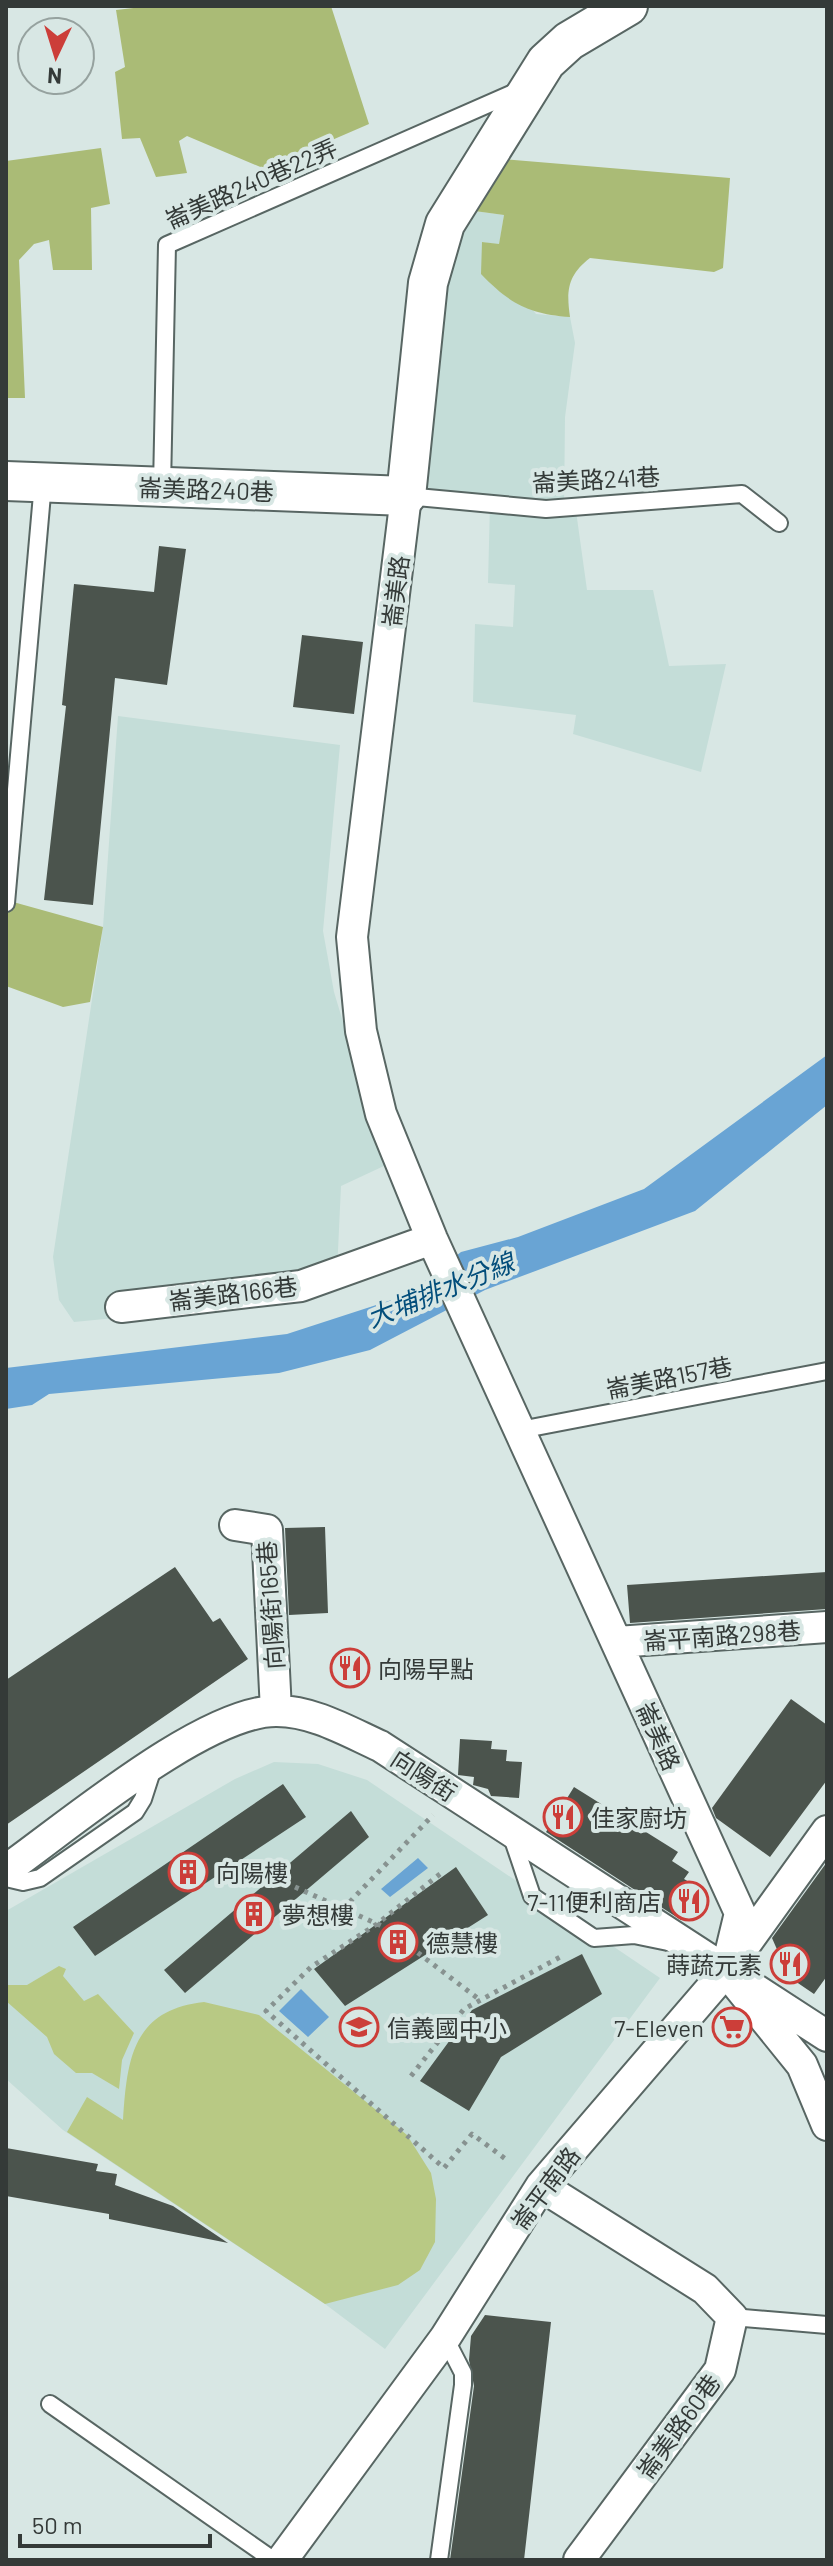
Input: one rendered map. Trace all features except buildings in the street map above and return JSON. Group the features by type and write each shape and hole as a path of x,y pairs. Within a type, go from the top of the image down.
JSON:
{"street":[{"name":"崙美路","path":"628,6 569,41 546,62 445,224 428,283 406,496 352,937 361,1031 381,1114 432,1239 740,1913 726,1971"},
{"name":"崙美路240巷","path":"24,482 406,496"},
{"name":"崙美路166巷","path":"121,1307 301,1286 432,1239"},
{"name":"向陽街165巷","path":"235,1525 267,1530 276,1711"},
{"name":"崙平南路298巷","path":"617,1642 827,1627"},
{"name":"向陽街","path":"6,1870 196,1736 237,1716 276,1711 318,1718 380,1746 827,2036"},
{"name":"崙平南路","path":"282,2560 445,2338 541,2186 726,1971 827,1831"},
{"path":"726,1971 802,2065 827,2125"},
{"path":"541,2186 705,2289 732,2317"},
{"name":"崙美路60巷","path":"579,2560 720,2370 732,2317"}],"lane":[{"name":"崙美路240巷22弄","path":"162,487 167,245 531,85"},
{"path":"6,903 24,482"},
{"name":"崙美路241巷","path":"406,496 546,509 742,494 779,523"},
{"name":"崙美路157巷","path":"520,1430 827,1371"},
{"path":"6,1878 23,1882 40,1878 135,1812 143,1799 153,1766"},
{"path":"500,1824 515,1841 532,1896 594,1938 634,1935 687,1946"},
{"path":"732,2317 827,2325"},
{"path":"439,2560 463,2385 463,2373 445,2338"},
{"path":"50,2404 273,2560"}],"path":[{"path":"343,1909 433,1815"},
{"path":"440,1874 380,1925 311,1967 266,2011 444,2168 472,2134 507,2160"},
{"path":"295,1887 380,1925 480,2000"},
{"path":"411,2076 464,2009 564,1955"}],"shaded area":[{"path":"445,207 504,215 499,245 482,242 536,314 570,317 575,343 565,417 564,510 576,511 587,590 653,590 669,666 726,664 701,772 573,734 576,715 473,702 475,624 513,627 515,585 488,583 490,504 399,492"},
{"path":"118,716 340,745 323,931 334,992 386,1165 341,1186 337,1272 207,1309 74,1322 59,1300 53,1257 103,927"},
{"path":"274,1762 318,1764 367,1780 660,1978 385,2349 325,2304 63,2130 6,2079 6,1911 235,1779"}],"green space":[{"path":"151,6 331,6 369,124 265,169 187,136 179,141 187,173 156,177 140,138 122,139 115,72 125,67 116,10"},
{"path":"101,148 110,204 91,208 92,270 53,270 49,240 34,244 19,260 25,398 6,398 6,161"},
{"path":"479,157 730,178 723,268 714,272 590,258 570,284 570,317 521,306 481,274 482,242 499,244 504,215 445,207"},
{"path":"6,900 103,927 90,1002 63,1007 6,986"},
{"path":"59,1966 66,1969 63,1976 84,2001 98,1994 134,2033 122,2060 119,2089 92,2073 76,2073 54,2054 47,2037 6,2001 6,1985 27,1985"},
{"path":"204,2002 259,2015 407,2135 431,2173 436,2199 435,2242 420,2270 398,2285 325,2304 67,2132 87,2097 123,2120 131,2058 148,2027 162,2015"}],"water":[{"name":"大埔排水分線","path":"827,1055 827,1105 695,1211 485,1290 370,1350 279,1373 49,1394 32,1405 6,1409 6,1368 287,1334 407,1295 461,1252 518,1237 644,1189"},
{"path":"418,1858 428,1868 390,1897 381,1889"},
{"path":"301,1989 329,2017 308,2037 279,2011"}],"place":[{"name":"向陽早點","path":"350,1668"},
{"name":"佳家廚坊","path":"563,1817"},
{"name":"向陽樓","path":"188,1872"},
{"name":"7-11便利商店","path":"689,1901"},
{"name":"夢想樓","path":"254,1914"},
{"name":"德慧樓","path":"398,1942"},
{"name":"蒔蔬元素","path":"790,1964"},
{"name":"信義國中小","path":"359,2027"},
{"name":"7-Eleven","path":"732,2027"}]}
